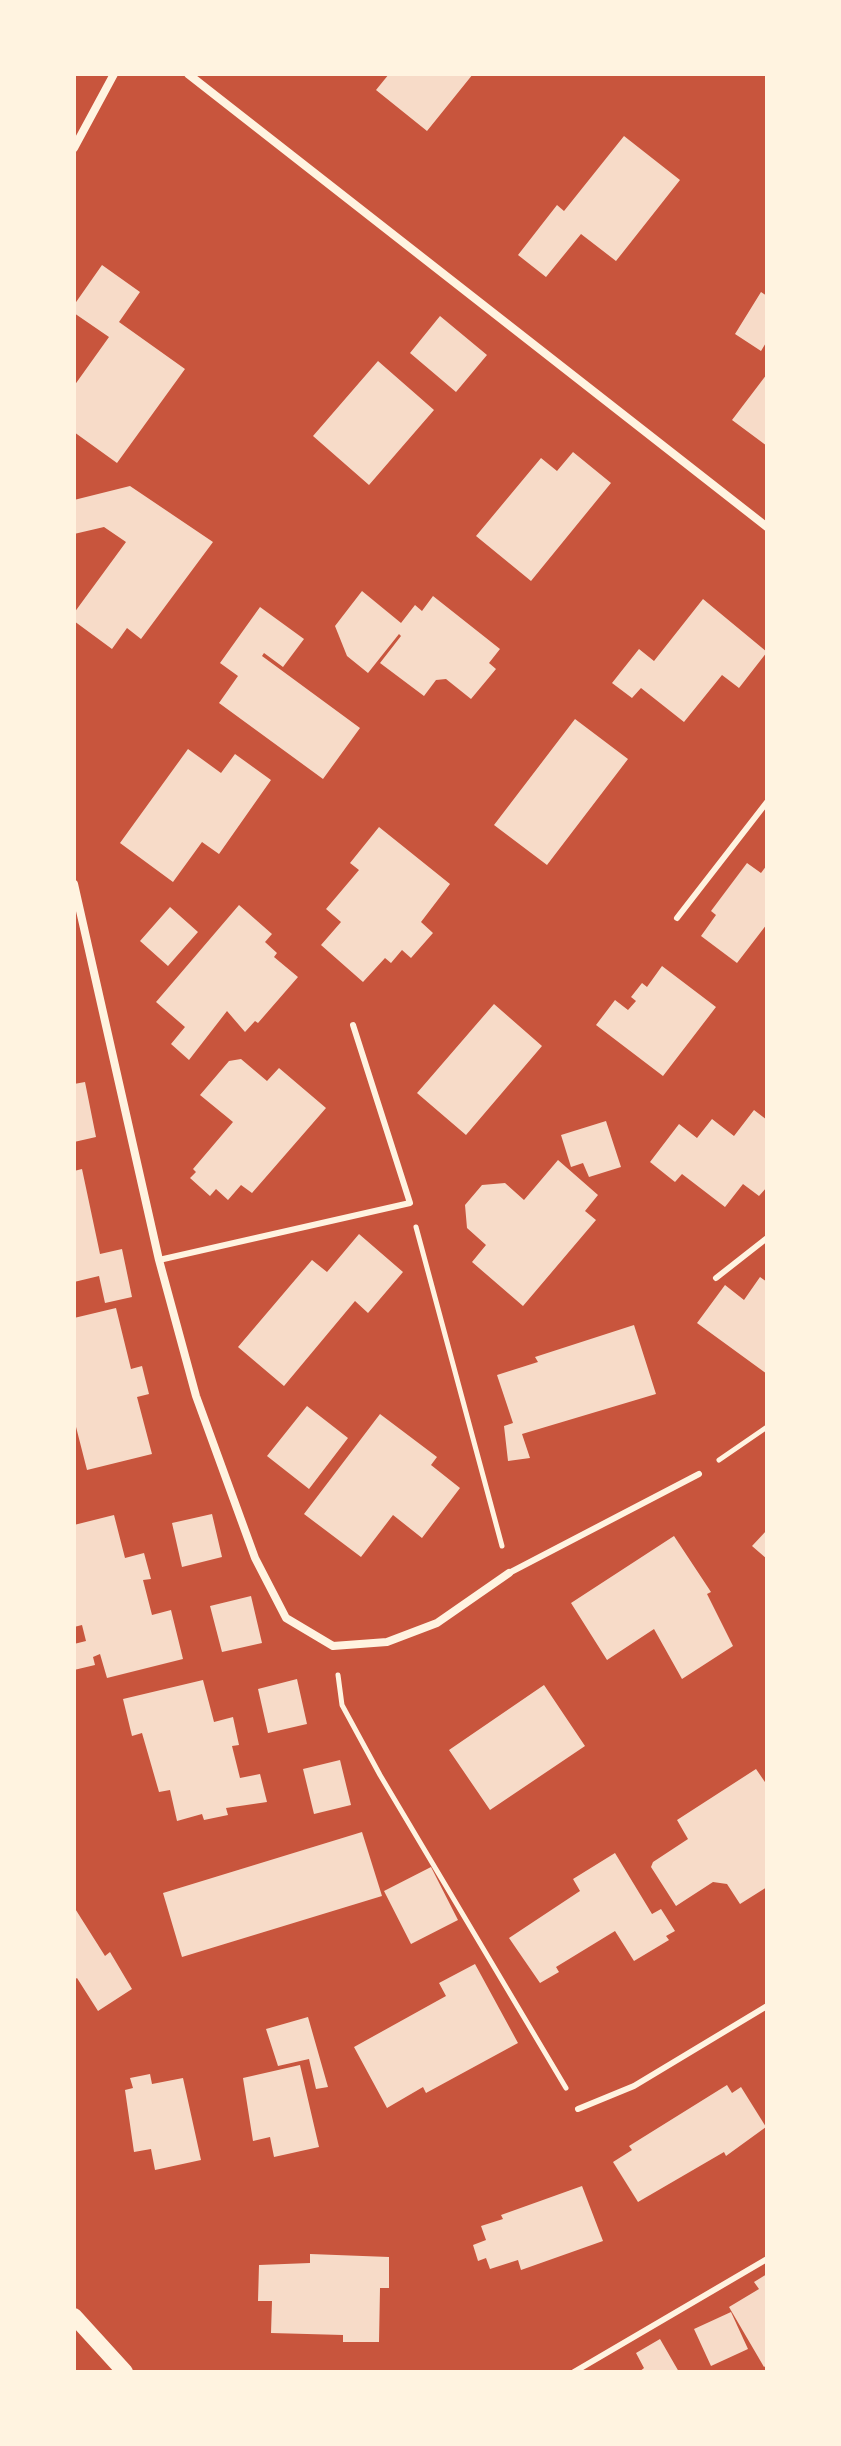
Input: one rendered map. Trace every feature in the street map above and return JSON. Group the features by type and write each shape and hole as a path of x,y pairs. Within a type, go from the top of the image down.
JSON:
{"main road":[{"path":"74,2316 125,2372"}],"street":[{"path":"74,148 114,74"},
{"path":"188,74 767,527"},
{"path":"74,884 159,1260 196,1396 255,1558 286,1618 333,1646 387,1642 437,1623 509,1573"}],"lane":[{"path":"677,918 767,802"},
{"path":"159,1260 410,1203 353,1025"},
{"path":"716,1278 767,1238"},
{"path":"509,1573 699,1474"},
{"path":"578,2109 634,2086 767,2006"},
{"path":"574,2372 767,2259"}],"path":[{"path":"410,1203 509,1573"},
{"path":"699,1474 767,1427"},
{"path":"333,1646 342,1705 578,2109"}],"building":[{"path":"389,74 473,74 427,131 376,90"},
{"path":"624,136 680,180 616,261 581,234 546,277 518,255 557,205 564,211"},
{"path":"102,265 140,292 119,322 185,369 117,463 74,432 74,386 109,337 74,313 74,305"},
{"path":"761,292 767,296 767,341 761,351 735,334"},
{"path":"440,316 487,355 456,392 410,353"},
{"path":"378,361 434,410 369,485 313,436"},
{"path":"767,374 767,446 732,420"},
{"path":"573,452 611,483 531,581 476,536 541,458 557,471"},
{"path":"130,486 213,542 141,639 127,628 112,649 74,621 74,613 126,542 104,527 74,534 74,500"},
{"path":"362,591 401,623 415,605 422,611 433,596 500,649 489,663 496,669 471,699 446,679 436,680 424,696 380,663 401,636 399,634 368,673 347,656 335,626"},
{"path":"703,599 767,652 739,688 722,675 684,722 641,688 632,698 612,683 639,649 654,661"},
{"path":"260,607 304,639 283,667 264,653 262,656 360,728 323,779 219,703 238,676 220,663"},
{"path":"575,719 628,759 547,865 494,825"},
{"path":"188,749 221,773 235,754 271,780 219,854 202,842 173,882 120,843"},
{"path":"379,827 450,884 421,922 433,933 411,958 402,950 391,963 385,958 363,982 321,945 341,922 326,909 359,870 350,863"},
{"path":"747,863 761,873 767,865 767,924 737,963 701,936 716,915 711,911"},
{"path":"239,905 272,934 265,942 277,953 274,957 298,977 258,1023 255,1021 245,1032 227,1011 189,1060 171,1044 185,1027 156,1002"},
{"path":"170,907 198,932 168,966 140,941"},
{"path":"662,966 716,1007 663,1076 596,1025 615,1000 628,1010 636,1001 631,997 642,983 647,987"},
{"path":"494,1004 542,1046 466,1135 417,1093"},
{"path":"241,1059 267,1081 279,1068 326,1108 252,1193 241,1185 228,1200 216,1189 210,1196 190,1178 196,1172 193,1169 233,1122 200,1095 229,1061"},
{"path":"85,1082 96,1137 74,1142 74,1084"},
{"path":"754,1110 767,1120 767,1187 759,1196 743,1184 725,1207 682,1174 675,1182 650,1162 679,1124 697,1138 712,1119 734,1136"},
{"path":"606,1121 621,1167 589,1177 583,1163 571,1167 561,1135"},
{"path":"558,1160 598,1195 585,1211 596,1220 523,1306 472,1262 486,1245 467,1228 465,1205 482,1185 505,1183 524,1200"},
{"path":"82,1169 100,1254 122,1249 132,1297 105,1303 99,1276 74,1282 74,1171"},
{"path":"359,1234 403,1272 368,1313 355,1301 284,1386 238,1347 312,1260 327,1272"},
{"path":"760,1277 767,1282 767,1374 697,1323 725,1285 744,1300"},
{"path":"116,1308 131,1369 142,1366 149,1394 137,1397 152,1454 87,1470 74,1419 74,1318"},
{"path":"634,1325 656,1394 522,1434 530,1458 508,1461 504,1426 513,1423 497,1375 538,1362 535,1357"},
{"path":"307,1406 348,1438 309,1489 267,1456"},
{"path":"380,1414 437,1457 431,1465 460,1488 422,1538 393,1515 361,1557 304,1514"},
{"path":"212,1514 222,1557 182,1567 172,1523"},
{"path":"114,1515 125,1558 144,1553 151,1579 143,1580 152,1615 171,1610 183,1659 107,1678 100,1654 93,1657 95,1665 74,1670 74,1644 86,1641 82,1625 74,1627 74,1525"},
{"path":"767,1530 767,1559 752,1546"},
{"path":"674,1536 711,1592 707,1594 733,1646 682,1679 654,1629 607,1660 571,1603"},
{"path":"251,1596 262,1643 222,1652 210,1606"},
{"path":"297,1679 307,1724 268,1733 258,1689"},
{"path":"203,1680 214,1722 233,1717 239,1745 232,1746 240,1778 260,1774 267,1802 226,1808 228,1815 204,1820 202,1814 177,1821 170,1790 159,1792 142,1733 132,1736 123,1699"},
{"path":"544,1685 585,1746 490,1810 449,1750"},
{"path":"340,1760 351,1805 314,1814 303,1769"},
{"path":"756,1769 767,1785 767,1887 740,1904 727,1884 713,1882 676,1906 651,1867 653,1862 688,1839 677,1820"},
{"path":"362,1832 382,1896 182,1957 163,1893"},
{"path":"615,1853 652,1914 661,1909 675,1931 666,1936 669,1940 634,1961 615,1931 556,1967 559,1972 540,1983 509,1938 580,1891 573,1879"},
{"path":"431,1867 458,1920 411,1944 384,1891"},
{"path":"74,1907 105,1956 110,1952 132,1989 98,2011 77,1978 74,1980"},
{"path":"475,1964 518,2043 426,2093 423,2087 387,2108 354,2047 446,1996 439,1983"},
{"path":"308,2017 328,2087 316,2089 309,2059 278,2066 266,2029"},
{"path":"300,2065 319,2147 274,2157 270,2137 253,2141 243,2078"},
{"path":"150,2074 152,2084 183,2078 201,2160 155,2170 151,2149 134,2152 125,2090 133,2088 130,2078"},
{"path":"727,2085 732,2093 741,2087 766,2127 726,2156 724,2152 638,2202 613,2162 632,2150 629,2146"},
{"path":"582,2186 603,2241 521,2270 518,2260 490,2269 486,2258 478,2261 473,2245 486,2240 481,2226 503,2219 501,2215"},
{"path":"310,2254 389,2257 389,2288 380,2288 379,2342 343,2342 343,2335 271,2333 272,2301 258,2301 259,2265 310,2263"},
{"path":"767,2274 767,2365 764,2367 729,2307 759,2289 754,2282"},
{"path":"731,2312 748,2349 711,2366 694,2329"},
{"path":"660,2339 679,2372 639,2372 644,2368 636,2353"}]}
